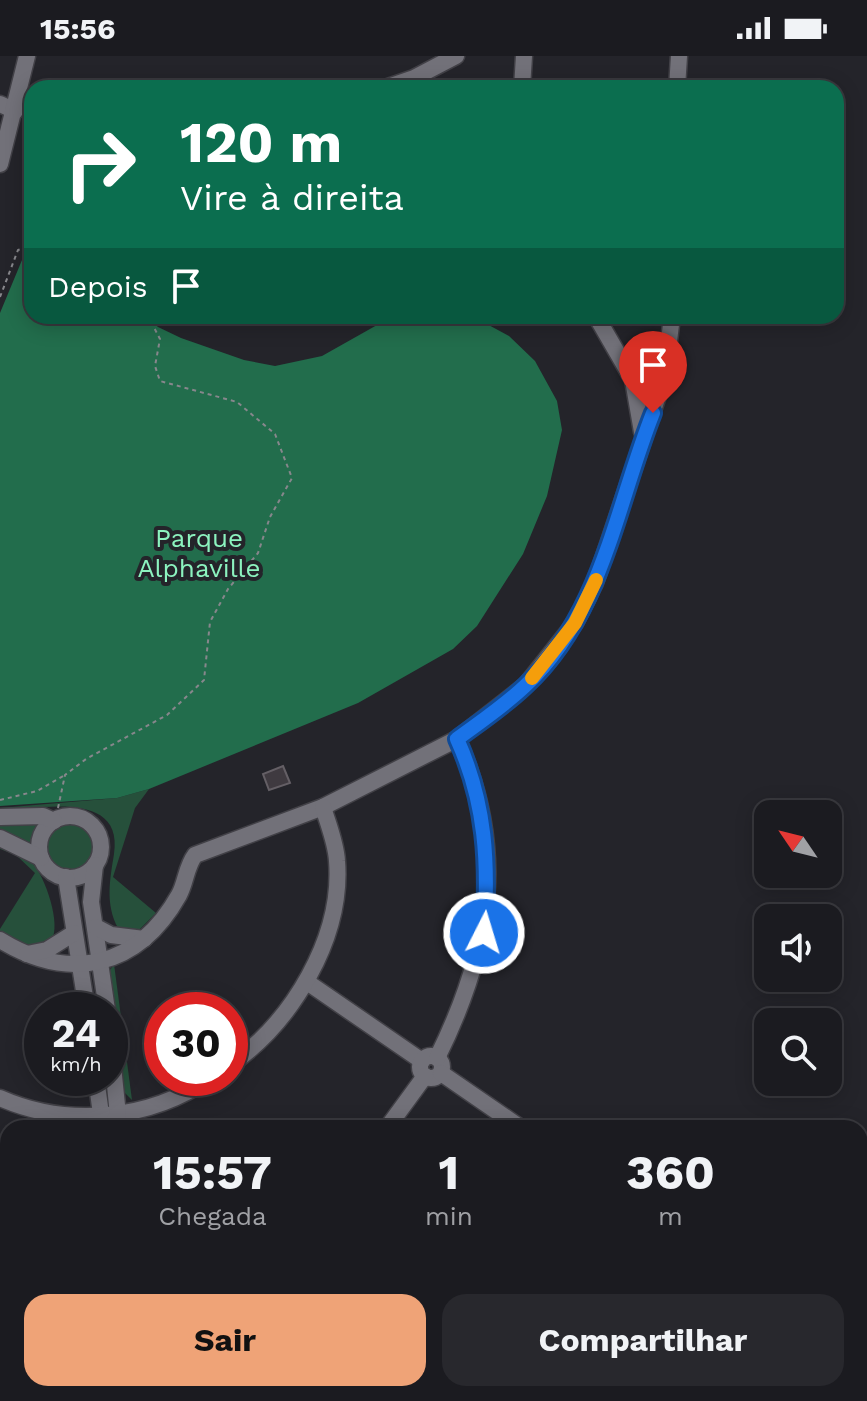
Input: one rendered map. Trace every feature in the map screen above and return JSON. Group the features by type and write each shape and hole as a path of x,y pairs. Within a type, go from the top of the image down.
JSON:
{"street":[{"path":"0,160 7,108 27,56"},
{"path":"408,80 456,56"},
{"path":"522,80 524,56"},
{"path":"678,80 679,56"},
{"path":"601,324 627,365 643,438"},
{"path":"0,940 25,954 52,963 101,963 146,939 181,892 195,855 323,807 457,739 526,685 575,623 605,555 669,357 671,324"},
{"path":"627,365 651,368 669,357"},
{"path":"393,1120 431,1067 473,974 484,933 488,886 486,839 479,797 457,739"},
{"path":"248,1049 279,1022 307,982 333,911 338,886 337,857 323,807"},
{"path":"0,817 43,816 54,821"},
{"path":"41,858 41,837 54,821 73,816 91,824 101,844 91,902 105,992"},
{"path":"0,838 41,858 50,871 66,877 81,876 95,865"},
{"path":"66,877 84,992"},
{"path":"96,927 111,935 146,939"},
{"path":"25,954 47,950 74,933"},
{"path":"307,982 509,1120"},
{"path":"102,1096 110,1120"},
{"path":"110,1096 110,1120"},
{"path":"113,1120 177,1096"},
{"path":"0,1098 40,1113 102,1120"}],"path":[{"path":"0,297 18,250 24,248"},
{"path":"0,800 37,791 86,759 167,715 204,680 210,622 228,589 258,553 270,517 292,478 275,434 237,402 160,381 155,366 160,339 152,324"},
{"path":"54,821 65,775"}],"green space":[{"name":"Parque Alphaville","path":"24,255 24,324 155,324 181,338 244,360 275,366 322,356 379,324 487,324 509,336 535,361 557,401 562,430 547,496 523,554 477,626 453,649 358,703 149,789 117,798 0,806 0,313"},
{"path":"149,789 135,808 113,877 156,913 138,931 118,928 111,910 113,833 106,820 92,811 75,807 0,811 0,808 117,798"},
{"path":"42,821 34,849 0,832 0,823"},
{"path":"70,823 87,830 94,847 87,864 70,871 53,864 46,847 53,830"},
{"path":"0,844 29,859 45,884 55,929 51,940 43,945 31,949 0,933 35,873 16,855 0,849"},
{"path":"114,964 118,992 109,992 107,975"},
{"path":"128,1070 132,1100 128,1096"}],"building":[{"path":"283,766 290,783 269,790 263,774"}],"slow traffic":[{"path":"532,678 575,623 596,580"}],"route":[{"path":"484,933 488,886 486,839 479,797 457,739 526,685 575,623 595,583 653,413"}]}
